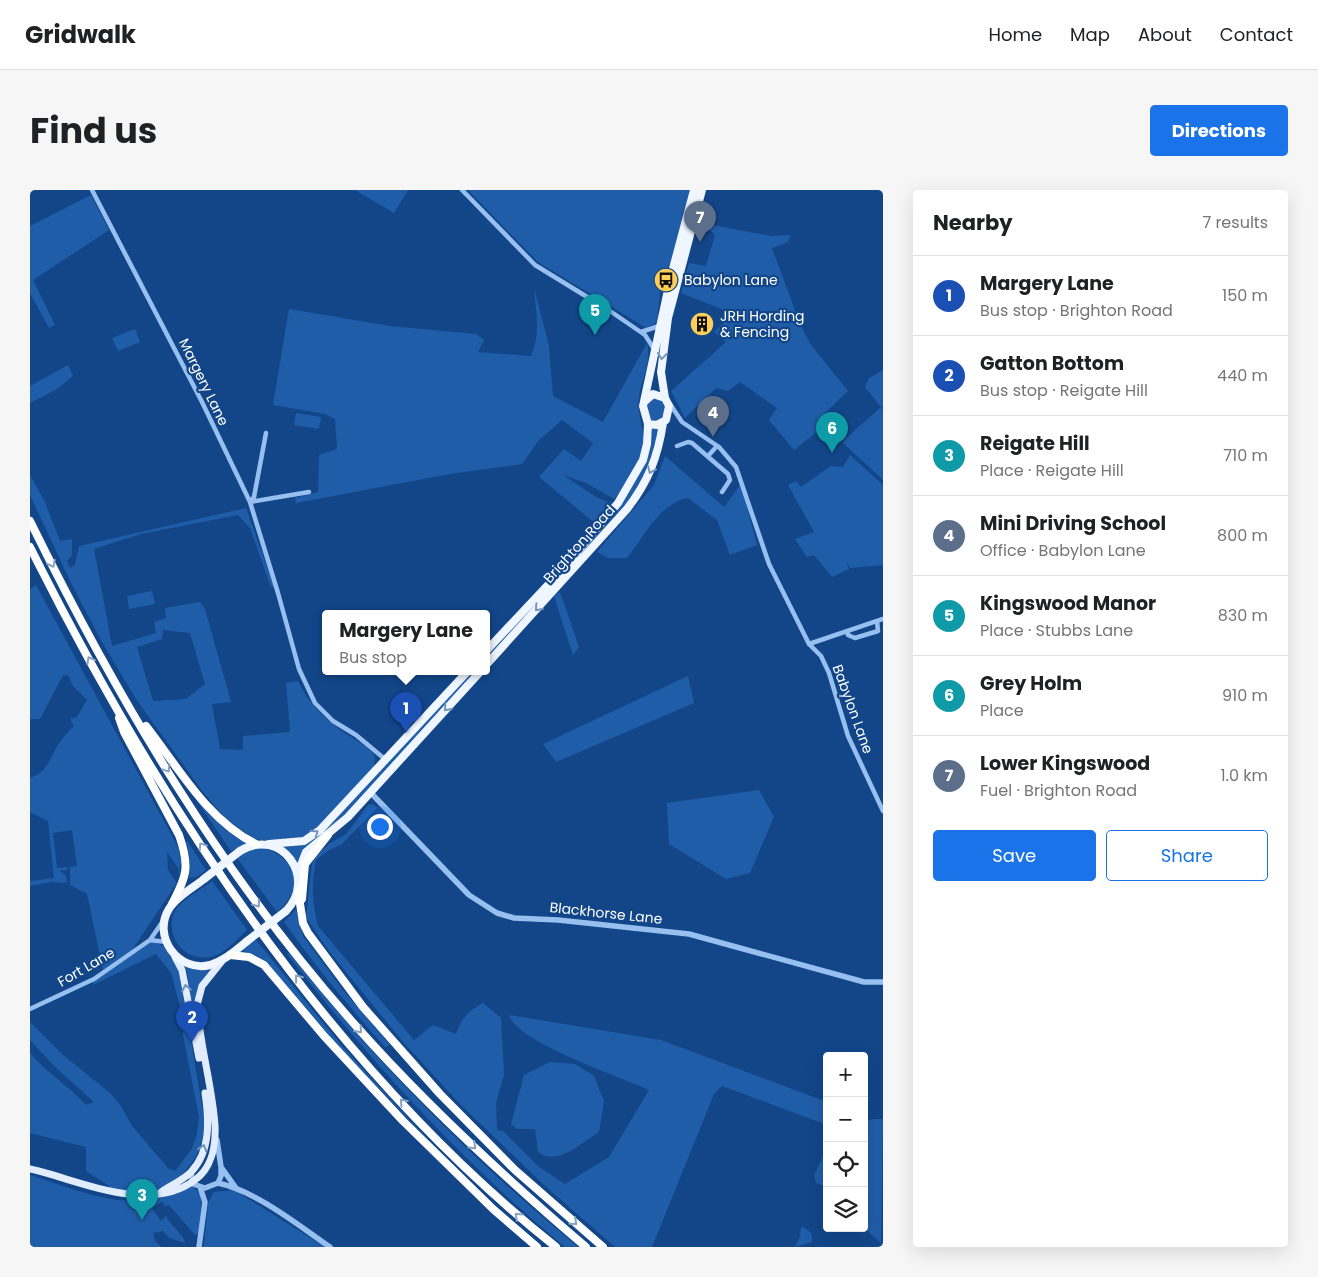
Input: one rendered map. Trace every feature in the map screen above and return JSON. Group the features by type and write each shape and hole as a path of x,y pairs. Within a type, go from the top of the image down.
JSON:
{"highway":[{"path":"694,190 654,349 644,402 643,411 648,424 657,426 665,421 669,406 662,389 661,372 668,318 702,190"},
{"path":"644,402 653,394 666,399"},
{"name":"Brighton Road","path":"490,661 621,516 639,493 655,462 665,421"},
{"name":"Brighton Road","path":"490,647 563,569 618,503 643,460 647,444 648,424"},
{"path":"30,521 65,590 124,697 166,768 231,868 329,994 421,1096 473,1147 586,1247"},
{"path":"30,547 113,702 161,783 221,875 317,1003 370,1066 464,1165 529,1225 556,1247"},
{"path":"172,904 240,851 256,844 289,844 312,836 327,823 464,675"},
{"path":"477,675 348,817 306,852 298,873 300,912 308,933 323,955 363,1007 414,1065 509,1164 603,1247"},
{"path":"124,697 208,805 238,834 256,844"},
{"path":"113,702 124,732 171,820 185,852 187,868 183,885 164,920 166,942 174,954 190,963 201,966 211,965 227,957 286,911 298,891"},
{"path":"300,912 305,864 328,835"},
{"path":"269,844 286,855 298,873"},
{"path":"227,957 249,957 264,965 324,1036 403,1122 486,1202 537,1247"}],"main road":[{"path":"159,1194 190,1172 203,1152 208,1133 207,1109 182,970 174,954"},
{"path":"30,1169 109,1190 138,1194 159,1194 175,1191 192,1182 207,1166 214,1142 215,1123 198,1020 198,997 206,978 227,957"}],"street":[{"name":"Margery Lane","path":"92,190 202,402 250,502 278,593 298,668 315,703 333,721 356,735 386,760"},
{"path":"462,190 535,265 610,311 640,332 651,342 654,349"},
{"path":"640,332 646,332 660,326"},
{"name":"Babylon Lane","path":"666,399 677,417 717,446 736,466 769,564 808,644 821,656 830,673 848,736 883,811"},
{"path":"665,421 677,417"},
{"path":"250,502 254,497 266,434"},
{"path":"677,446 688,442 692,443 728,474 730,480 722,492"},
{"path":"708,456 717,446"},
{"path":"250,502 309,492"},
{"path":"808,644 883,619"},
{"path":"847,631 852,638 863,636 878,631 877,621"},
{"name":"Blackhorse Lane","path":"370,792 469,895 498,913 514,918 558,920 689,934 864,982 883,982"},
{"name":"Fort Lane","path":"30,1009 94,979 150,940 164,920"},
{"path":"150,940 166,942"},
{"path":"202,1040 215,1108 218,1153 222,1176 205,1198"},
{"path":"221,1167 236,1188 330,1247"},
{"path":"190,1172 192,1182 200,1187 205,1198 200,1244"},
{"path":"200,1187 215,1185 236,1188"}],"shaded area":[{"path":"355,190 408,190 394,213"},
{"path":"468,190 690,190 671,261 661,282 657,322 646,328 538,262"},
{"path":"91,195 109,230 33,280 55,325 49,328 30,293 30,226"},
{"path":"702,223 771,236 791,235 788,242 772,248 800,324 811,345 848,391 817,421 822,428 794,450 769,420 777,408 740,382 728,391 716,388 685,418 671,391 726,342 714,332 731,316 721,309 681,293 689,263 706,266 715,235"},
{"path":"534,288 549,346 553,396 603,422 647,343 648,356 639,401 643,434 642,451 635,469 625,485 614,499 586,483 563,475 596,497 613,504 596,524 539,477 564,449 581,461 593,443 562,420 539,440 522,464 450,474 296,503 295,498 318,492 319,455 337,449 335,419 325,414 273,405 289,309 390,326 476,334 484,340 478,352 531,356 537,331"},
{"path":"135,329 140,342 118,351 112,338"},
{"path":"68,365 73,376 57,389 30,403 30,386"},
{"path":"883,370 883,406 881,407 865,387 869,378"},
{"path":"657,397 663,402 665,412 657,424 647,419 647,402 650,398"},
{"path":"881,407 883,410 883,480 842,442"},
{"path":"296,413 321,417 319,429 294,425"},
{"path":"650,428 659,428 656,449 635,495 490,658 490,652 617,509 629,492"},
{"path":"850,455 883,485 883,565 850,568 846,560 849,569 832,577 814,555 807,557 795,539 814,532 788,485 796,481 801,487 831,466 843,467"},
{"path":"665,456 724,507 741,484 757,545 730,555 717,520 688,498 678,501 660,514 627,558 608,558 597,552 654,485"},
{"path":"30,475 45,502 60,541 72,539 72,555 67,561 70,568 75,565 79,546 246,508 274,587 271,587 250,528 238,515 141,534 94,549 112,646 156,633 154,622 166,618 165,608 200,602 205,609 231,702 212,704 220,749 243,750 243,736 290,732 286,683 298,681 319,712 366,747 375,756 374,768 318,829 299,839 272,841 255,839 226,819 203,792 136,699 102,642 71,583 30,495","holes":["163,630 190,633 205,684 186,699 153,701 137,647 162,639"]},
{"path":"36,585 178,847 181,861 179,876 178,868 167,852 168,870 177,883 132,950 103,970 87,894 70,885 70,867 77,866 72,830 53,833 57,868 68,867 67,870 59,871 66,875 67,883 51,882 30,886 30,881 54,878 48,821 30,812 30,778 44,769 60,742 74,726 70,719 77,717 87,700 72,685 69,676 63,675 40,719 30,719 30,589"},
{"path":"152,591 155,604 129,609 127,596"},
{"path":"560,592 579,647 573,655 554,596"},
{"path":"469,675 474,675 367,792 329,830 306,849 297,865 282,848 305,844 318,837"},
{"path":"688,676 694,703 556,762 543,744"},
{"path":"180,776 218,822 247,843 231,851"},
{"path":"759,790 774,817 750,873 726,879 669,844 667,803"},
{"path":"373,804 377,808 341,845 329,850 316,860 313,893 318,926 414,1040 433,1025 456,1034 466,1016 483,1003 501,1018 504,1075 496,1103 497,1130 503,1131 539,1167 565,1184 609,1157 649,1090 594,1068 549,1047 516,1025 509,1015 661,1040 823,1101 823,1124 722,1086 714,1094 652,1247 615,1247 544,1185 461,1105 403,1042 328,950 306,917 312,864 317,855 329,844 346,834 368,805"},
{"path":"186,839 206,870 197,877 189,878 190,860"},
{"path":"260,847 282,858 290,865 294,874 295,883 292,892 277,912 237,858 246,851"},
{"path":"212,881 247,930 227,949 214,956 204,958 187,953 181,947 175,940 172,932 172,923 177,908"},
{"path":"296,909 303,936 343,990 390,1045 385,1047 358,1017 284,922"},
{"path":"256,940 343,1047 439,1152 317,1023 269,966 257,956 241,950"},
{"path":"150,941 164,946 179,971 205,1123 200,1146 191,1164 159,1194 109,1190 109,1186 86,1171 86,1147 30,1133 30,1053 86,1105 94,1102 54,1066 30,1040 30,1022 63,1055 110,1093 121,1106 132,1126 168,1168 175,1171 192,1149 197,1134 199,1117 183,1035 182,1014 171,973 156,954 93,985 93,981"},
{"path":"289,953 355,1032 426,1108 538,1214 578,1247 565,1247 489,1180 453,1144 351,1033 287,954"},
{"path":"186,965 211,968 198,988 195,1011 193,1011"},
{"path":"550,1062 575,1064 594,1076 604,1101 599,1132 569,1152 553,1157 545,1156 538,1152 535,1129 517,1129 511,1124 524,1075"},
{"path":"883,1119 881,1243 868,1232 868,1120"},
{"path":"823,1157 823,1186 816,1183 814,1175"},
{"path":"30,1175 96,1196 130,1201 163,1197 192,1186 202,1196 199,1233 195,1235 169,1205 166,1207 162,1202 152,1208 161,1221 167,1215 167,1219 183,1237 185,1243 169,1238 163,1231 153,1233 155,1241 162,1247 30,1247"},
{"path":"234,1190 325,1247 201,1247 204,1246 208,1203 214,1192"},
{"path":"801,1227 810,1232 812,1242 795,1247 800,1237"}],"place":[{"name":"Lower Kingswood","path":"700,242"},
{"name":"Babylon Lane","path":"666,280"},
{"name":"JRH Hording & Fencing","path":"702,324"},
{"name":"Kingswood Manor","path":"595,335"},
{"name":"Mini Driving School","path":"713,437"},
{"name":"Grey Holm","path":"832,453"},
{"name":"Margery Lane","path":"406,733"},
{"name":"Gatton Bottom","path":"192,1042"},
{"name":"Reigate Hill","path":"142,1220"}]}
